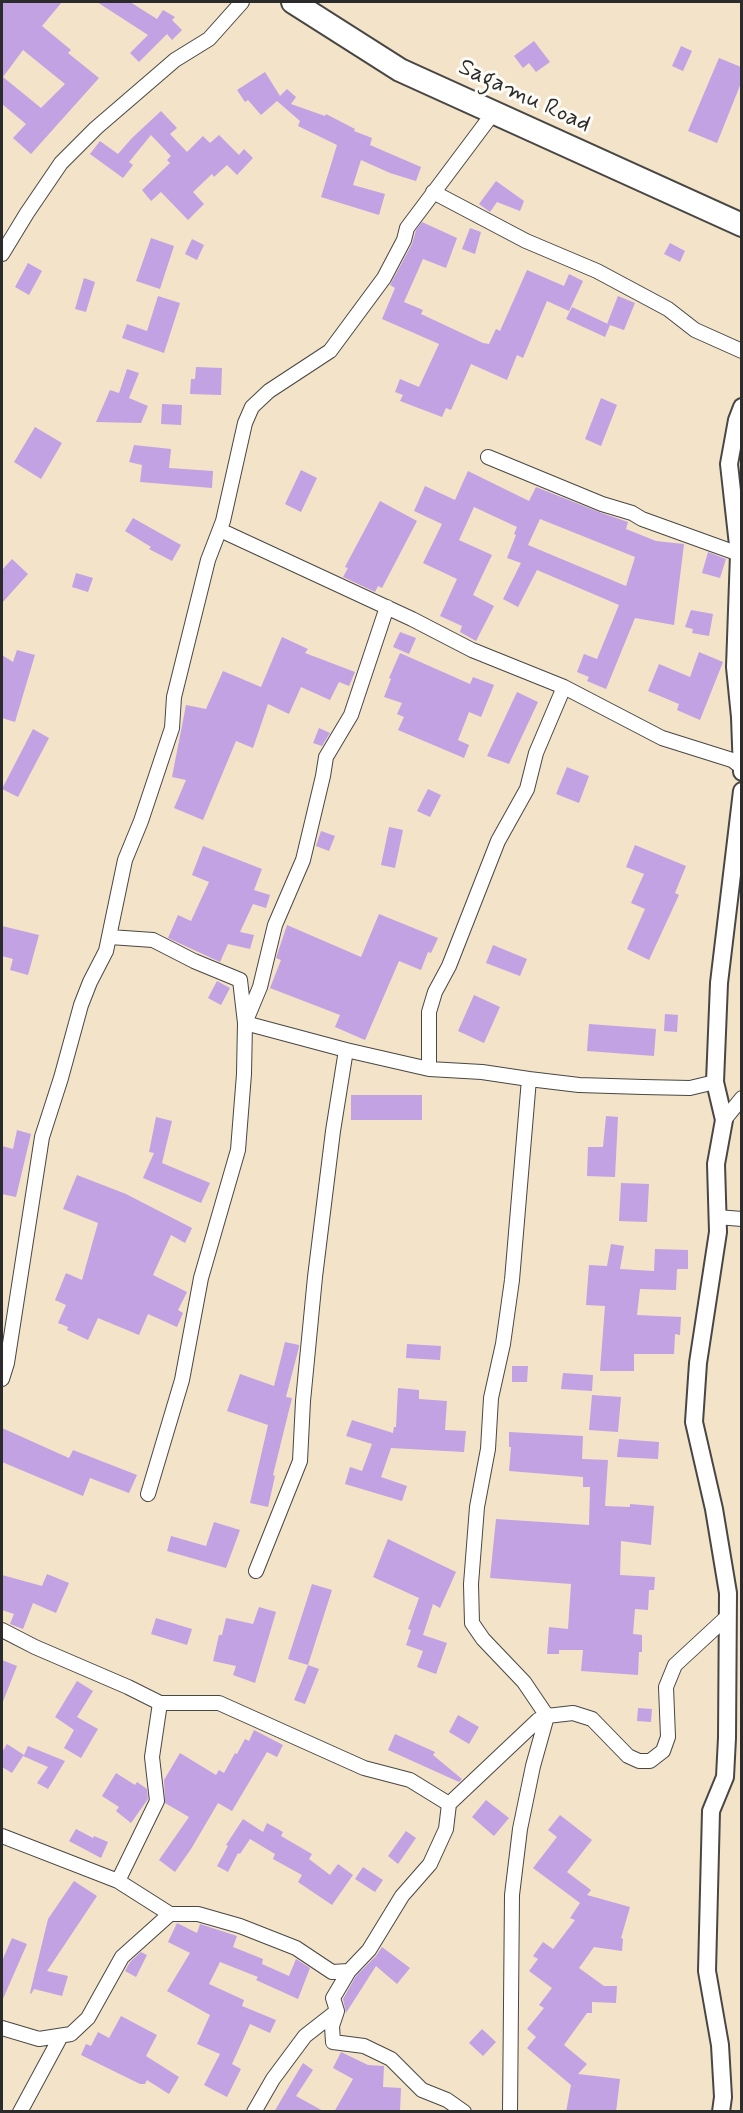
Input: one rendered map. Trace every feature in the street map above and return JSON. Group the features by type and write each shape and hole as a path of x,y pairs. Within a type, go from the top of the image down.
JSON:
{"highway":[{"name":"Sagamu Road","path":"293,2 400,70 741,225"}],"street":[{"path":"2,254 61,163 96,128 175,60 209,39 242,2"},
{"path":"2,1379 7,1362 42,1137 81,1005 106,951 125,860 141,821 172,728 174,697 208,560 220,530 245,423 252,407 269,391 330,351 384,278 407,228 494,112"},
{"path":"433,192 526,241 597,271 668,309 695,330 741,351"},
{"path":"741,408 729,464 739,554 735,667 740,717 741,769"},
{"path":"488,457 602,504 632,513 642,519 739,554"},
{"path":"220,530 387,607 472,650 564,687 662,738 732,760 741,769"},
{"path":"245,1023 260,987 275,925 303,860 326,757 351,715 387,607"},
{"path":"429,1069 429,1012 435,992 449,966 498,841 527,789 536,753 564,687"},
{"path":"721,2112 723,2097 720,2045 706,1971 711,1811 725,1777 727,1748 728,1593 714,1509 694,1422 698,1363 717,1242 716,1164 724,1120 715,1082 719,983 741,791"},
{"path":"110,937 153,940 194,961 240,980 245,1023 244,1074 238,1150 201,1278 182,1380 148,1494"},
{"path":"245,1023 429,1069 482,1072 579,1085 690,1088 715,1082"},
{"path":"256,1571 300,1461 303,1401 315,1277 333,1131 346,1050"},
{"path":"510,2112 512,1895 520,1829 533,1766 547,1716 524,1682 483,1639 472,1623 471,1604 472,1552 477,1507 488,1449 491,1398 503,1344 512,1280 529,1079"},
{"path":"724,1120 741,1098"},
{"path":"717,1217 741,1219"},
{"path":"464,2112 447,2100 422,2090 391,2059 364,2046 333,2042 332,2026 337,2011 333,1998 350,1971 369,1950 402,1896 430,1864 446,1829 449,1804 538,1720 547,1716 573,1713 592,1719 628,1756 639,1761 650,1761 663,1750 668,1737 666,1687 675,1665 728,1616"},
{"path":"2,1630 160,1703 219,1703 364,1768 410,1780 449,1804"},
{"path":"118,1881 158,1801 152,1757 160,1703"},
{"path":"2,1836 118,1881 170,1914 198,1914 240,1926 296,1948 332,1972 350,1971"},
{"path":"2,2028 39,2039 71,2034 88,2018 122,1957 170,1914"},
{"path":"255,2112 273,2079 305,2036 337,2011"},
{"path":"20,2112 61,2036"}],"building":[{"path":"2,2 62,2 42,26 71,50 68,53 99,78 31,154 13,138 26,124 2,104","holes":["23,50 65,84 41,108 3,77"]},
{"path":"97,2 130,2 157,19 163,10 175,17 172,20 182,30 172,40 167,34 139,62 130,53 148,35"},
{"path":"534,41 550,62 536,72 529,63 523,68 514,56"},
{"path":"681,46 692,51 683,71 672,66"},
{"path":"719,58 741,67 741,83 717,143 688,131"},
{"path":"265,72 280,96 287,89 296,97 291,104 325,116 326,114 355,129 354,131 372,138 370,145 421,167 416,181 390,173 361,160 353,185 385,194 379,215 321,197 337,145 298,126 300,121 277,101 261,115 248,100 245,102 237,90"},
{"path":"161,111 177,128 170,134 187,152 203,136 210,143 219,135 239,155 244,149 253,158 237,175 227,165 214,177 212,174 193,192 204,204 188,220 161,192 151,201 142,190 170,163 167,160 171,156 151,135 129,162 133,165 123,178 90,154 100,141 118,154"},
{"path":"496,181 524,201 520,211 497,202 490,212 479,204"},
{"path":"422,222 457,238 446,268 423,259 404,302 423,310 421,314 483,343 489,344 496,329 500,331 527,270 564,286 569,274 583,281 569,311 547,301 523,358 517,355 507,380 471,364 451,410 446,408 442,417 400,401 403,395 395,392 400,379 419,387 439,344 382,319 395,288 390,285"},
{"path":"470,228 481,232 475,254 462,249"},
{"path":"151,238 174,246 160,289 136,281"},
{"path":"192,239 204,245 197,260 185,254"},
{"path":"670,243 685,251 680,262 664,254"},
{"path":"28,263 42,271 29,295 15,287"},
{"path":"84,278 95,282 86,312 75,309"},
{"path":"158,296 180,303 164,353 122,338 127,324 147,331"},
{"path":"618,296 635,303 624,330 607,324"},
{"path":"572,307 610,325 605,337 566,319"},
{"path":"196,367 222,368 221,395 190,394 191,379 195,379"},
{"path":"127,369 139,373 129,398 148,406 141,423 96,422 110,390 119,393"},
{"path":"601,398 617,405 601,446 585,439"},
{"path":"162,404 182,405 181,425 161,424"},
{"path":"35,427 62,443 41,479 14,462"},
{"path":"134,445 171,449 169,468 213,471 212,488 140,482 142,465 129,462"},
{"path":"301,470 317,478 301,512 285,504"},
{"path":"468,471 529,501 536,487 628,522 626,529 656,541 684,544 674,625 635,618 606,689 587,681 589,677 577,672 584,654 597,659 619,605 537,570 518,607 503,599 521,563 507,558 517,527 474,507 459,540 492,555 473,595 494,606 476,641 460,632 462,626 440,616 457,579 423,563 442,524 414,511 425,486 455,500","holes":["540,519 635,557 626,586 528,545"]},
{"path":"380,501 417,521 382,588 378,586 375,592 343,577 348,568 345,567"},
{"path":"133,518 181,545 172,561 149,549 151,547 125,531"},
{"path":"708,552 726,559 720,578 702,573"},
{"path":"12,559 28,574 2,603 2,570"},
{"path":"76,573 93,578 88,592 72,587"},
{"path":"691,610 713,614 709,636 692,633 693,629 685,627"},
{"path":"400,632 416,638 409,654 393,647"},
{"path":"282,637 308,649 305,653 355,672 349,686 339,682 330,700 301,687 289,714 268,704 253,748 236,741 203,820 174,808 186,780 172,777 186,705 206,709 223,671 261,687"},
{"path":"17,650 35,655 15,722 2,718 2,655 13,662"},
{"path":"699,652 723,662 700,720 677,710 679,704 648,691 659,664 690,677"},
{"path":"400,653 470,684 473,677 494,685 481,717 469,712 458,740 469,745 464,758 398,730 404,717 397,714 402,703 384,697"},
{"path":"517,692 538,702 509,764 487,756"},
{"path":"319,728 330,733 322,746 313,743"},
{"path":"33,729 49,738 18,797 2,789"},
{"path":"567,767 589,776 579,803 556,794"},
{"path":"428,789 441,795 430,817 417,811"},
{"path":"389,827 403,830 395,868 381,865"},
{"path":"321,831 335,836 329,851 316,846"},
{"path":"635,845 686,866 675,893 679,895 649,960 627,949 645,909 631,903 644,874 626,867"},
{"path":"203,846 262,869 254,890 270,895 266,908 253,904 240,932 254,935 250,949 228,944 220,962 168,938 178,915 191,921 209,882 192,875"},
{"path":"379,914 438,938 431,953 428,952 421,970 399,961 365,1040 335,1027 340,1015 270,988 281,960 276,958 287,925 361,957"},
{"path":"2,926 39,935 28,975 10,970 13,959 2,956"},
{"path":"493,945 527,959 520,976 486,963"},
{"path":"217,981 230,988 221,1005 208,998"},
{"path":"474,995 500,1007 484,1043 458,1031"},
{"path":"665,1014 678,1015 677,1032 664,1031"},
{"path":"589,1024 656,1029 654,1056 587,1051"},
{"path":"351,1095 422,1095 422,1120 351,1120"},
{"path":"606,1116 618,1117 615,1177 587,1176 588,1147 603,1147"},
{"path":"156,1117 172,1121 162,1163 210,1183 201,1203 143,1178 154,1153 149,1152"},
{"path":"17,1130 31,1134 16,1197 2,1194 2,1146 13,1149"},
{"path":"77,1175 126,1194 192,1228 185,1243 171,1235 153,1275 187,1292 178,1310 183,1313 177,1327 148,1314 139,1335 98,1318 88,1340 58,1323 66,1305 55,1300 66,1273 82,1280 98,1223 63,1209"},
{"path":"621,1183 649,1184 647,1222 619,1221"},
{"path":"611,1244 624,1246 620,1269 654,1271 655,1249 688,1250 688,1269 677,1269 676,1290 640,1289 637,1315 681,1317 680,1335 675,1334 674,1354 634,1354 634,1371 600,1371 605,1306 586,1305 589,1265 607,1266"},
{"path":"285,1342 299,1345 299,1347 286,1397 292,1398 273,1475 275,1476 268,1507 250,1503 268,1425 227,1411 240,1374 274,1386"},
{"path":"407,1344 441,1346 440,1360 406,1358"},
{"path":"512,1366 528,1366 527,1382 512,1382"},
{"path":"563,1373 593,1375 592,1391 561,1389"},
{"path":"398,1388 419,1390 419,1399 447,1401 445,1430 466,1431 464,1452 391,1448 381,1477 407,1486 402,1501 345,1484 350,1467 362,1471 372,1444 346,1436 352,1420 393,1433 396,1427"},
{"path":"592,1395 621,1397 618,1432 589,1430"},
{"path":"2,1428 69,1458 73,1450 137,1475 129,1493 90,1478 83,1496 2,1462"},
{"path":"509,1432 583,1436 582,1459 608,1460 605,1506 630,1507 630,1504 654,1506 651,1545 621,1541 620,1575 655,1577 654,1590 649,1590 648,1610 635,1609 633,1634 642,1635 638,1675 581,1671 583,1650 559,1650 559,1654 547,1654 549,1627 568,1629 571,1584 490,1578 496,1519 589,1525 590,1487 583,1487 583,1477 509,1471 511,1447 509,1447"},
{"path":"619,1439 659,1442 658,1459 617,1457"},
{"path":"214,1522 240,1530 226,1568 167,1551 171,1536 206,1546"},
{"path":"388,1539 456,1572 440,1608 433,1604 423,1635 447,1643 436,1674 417,1667 423,1651 406,1645 411,1630 408,1629 419,1598 373,1577"},
{"path":"47,1574 69,1583 56,1613 33,1603 23,1629 10,1624 14,1614 2,1610 2,1575 42,1586"},
{"path":"312,1584 332,1590 308,1665 288,1659"},
{"path":"259,1607 276,1612 255,1683 233,1675 236,1666 213,1661 226,1618 253,1624"},
{"path":"156,1618 192,1629 187,1645 151,1634"},
{"path":"2,1660 17,1666 2,1704"},
{"path":"308,1665 319,1669 305,1704 294,1700"},
{"path":"77,1681 93,1691 77,1717 98,1729 81,1758 64,1748 74,1730 55,1717"},
{"path":"638,1708 652,1709 651,1722 637,1721"},
{"path":"458,1715 479,1727 469,1744 449,1732"},
{"path":"254,1730 283,1745 277,1757 267,1752 232,1811 218,1803 175,1872 159,1860 189,1817 165,1803 164,1780 180,1753 216,1775 219,1770 224,1773 235,1753 237,1754 245,1739 249,1741"},
{"path":"395,1734 435,1752 433,1755 462,1779 459,1782 388,1750"},
{"path":"7,1744 24,1755 28,1746 65,1761 48,1789 37,1783 48,1767 23,1756 12,1773 2,1767 2,1752"},
{"path":"116,1773 135,1785 137,1782 147,1789 148,1799 131,1823 116,1811 119,1807 102,1796"},
{"path":"486,1800 509,1818 494,1836 472,1817"},
{"path":"560,1815 592,1840 567,1872 591,1890 587,1895 630,1907 621,1938 623,1939 622,1951 594,1947 579,1968 604,1986 617,1986 616,2003 592,2002 592,2013 587,2013 564,2045 587,2064 578,2074 620,2079 616,2112 566,2112 571,2085 527,2048 536,2037 527,2029 544,2008 539,2005 552,1988 529,1971 538,1959 533,1956 543,1942 553,1949 575,1920 570,1918 580,1903 533,1868 557,1837 548,1830"},
{"path":"243,1819 263,1832 267,1823 283,1832 281,1836 312,1854 309,1859 330,1875 338,1864 353,1875 332,1905 298,1882 302,1875 273,1859 275,1854 250,1839 240,1854 238,1853 228,1872 217,1866 228,1846 226,1845"},
{"path":"76,1829 93,1838 94,1836 108,1842 101,1858 69,1841"},
{"path":"406,1831 416,1838 398,1864 388,1856"},
{"path":"363,1867 383,1880 375,1892 355,1879"},
{"path":"74,1881 97,1896 47,1971 68,1976 62,1996 34,1989 31,1994 48,1919"},
{"path":"177,1923 197,1933 200,1924 237,1936 233,1947 263,1959 262,1964 289,1976 296,1959 310,1968 298,1999 256,1980 258,1977 220,1962 209,1984 244,2000 242,2006 276,2020 270,2033 250,2024 232,2064 241,2069 227,2097 204,2085 220,2054 197,2044 210,2015 167,1991 190,1953 168,1942"},
{"path":"12,1938 27,1944 2,2001 2,1961"},
{"path":"382,1947 410,1968 397,1984 376,1966 346,2013 343,1999 356,1976"},
{"path":"141,1952 147,1955 136,1977 125,1971 130,1962"},
{"path":"121,2016 157,2035 146,2056 179,2077 169,2094 147,2080 145,2084 140,2084 81,2055 86,2044 91,2046 98,2032 109,2038"},
{"path":"482,2029 496,2042 483,2056 469,2043"},
{"path":"341,2052 368,2065 384,2066 383,2087 401,2088 400,2112 334,2112 353,2079 333,2068"},
{"path":"303,2063 313,2070 296,2096 325,2112 274,2112"}]}
